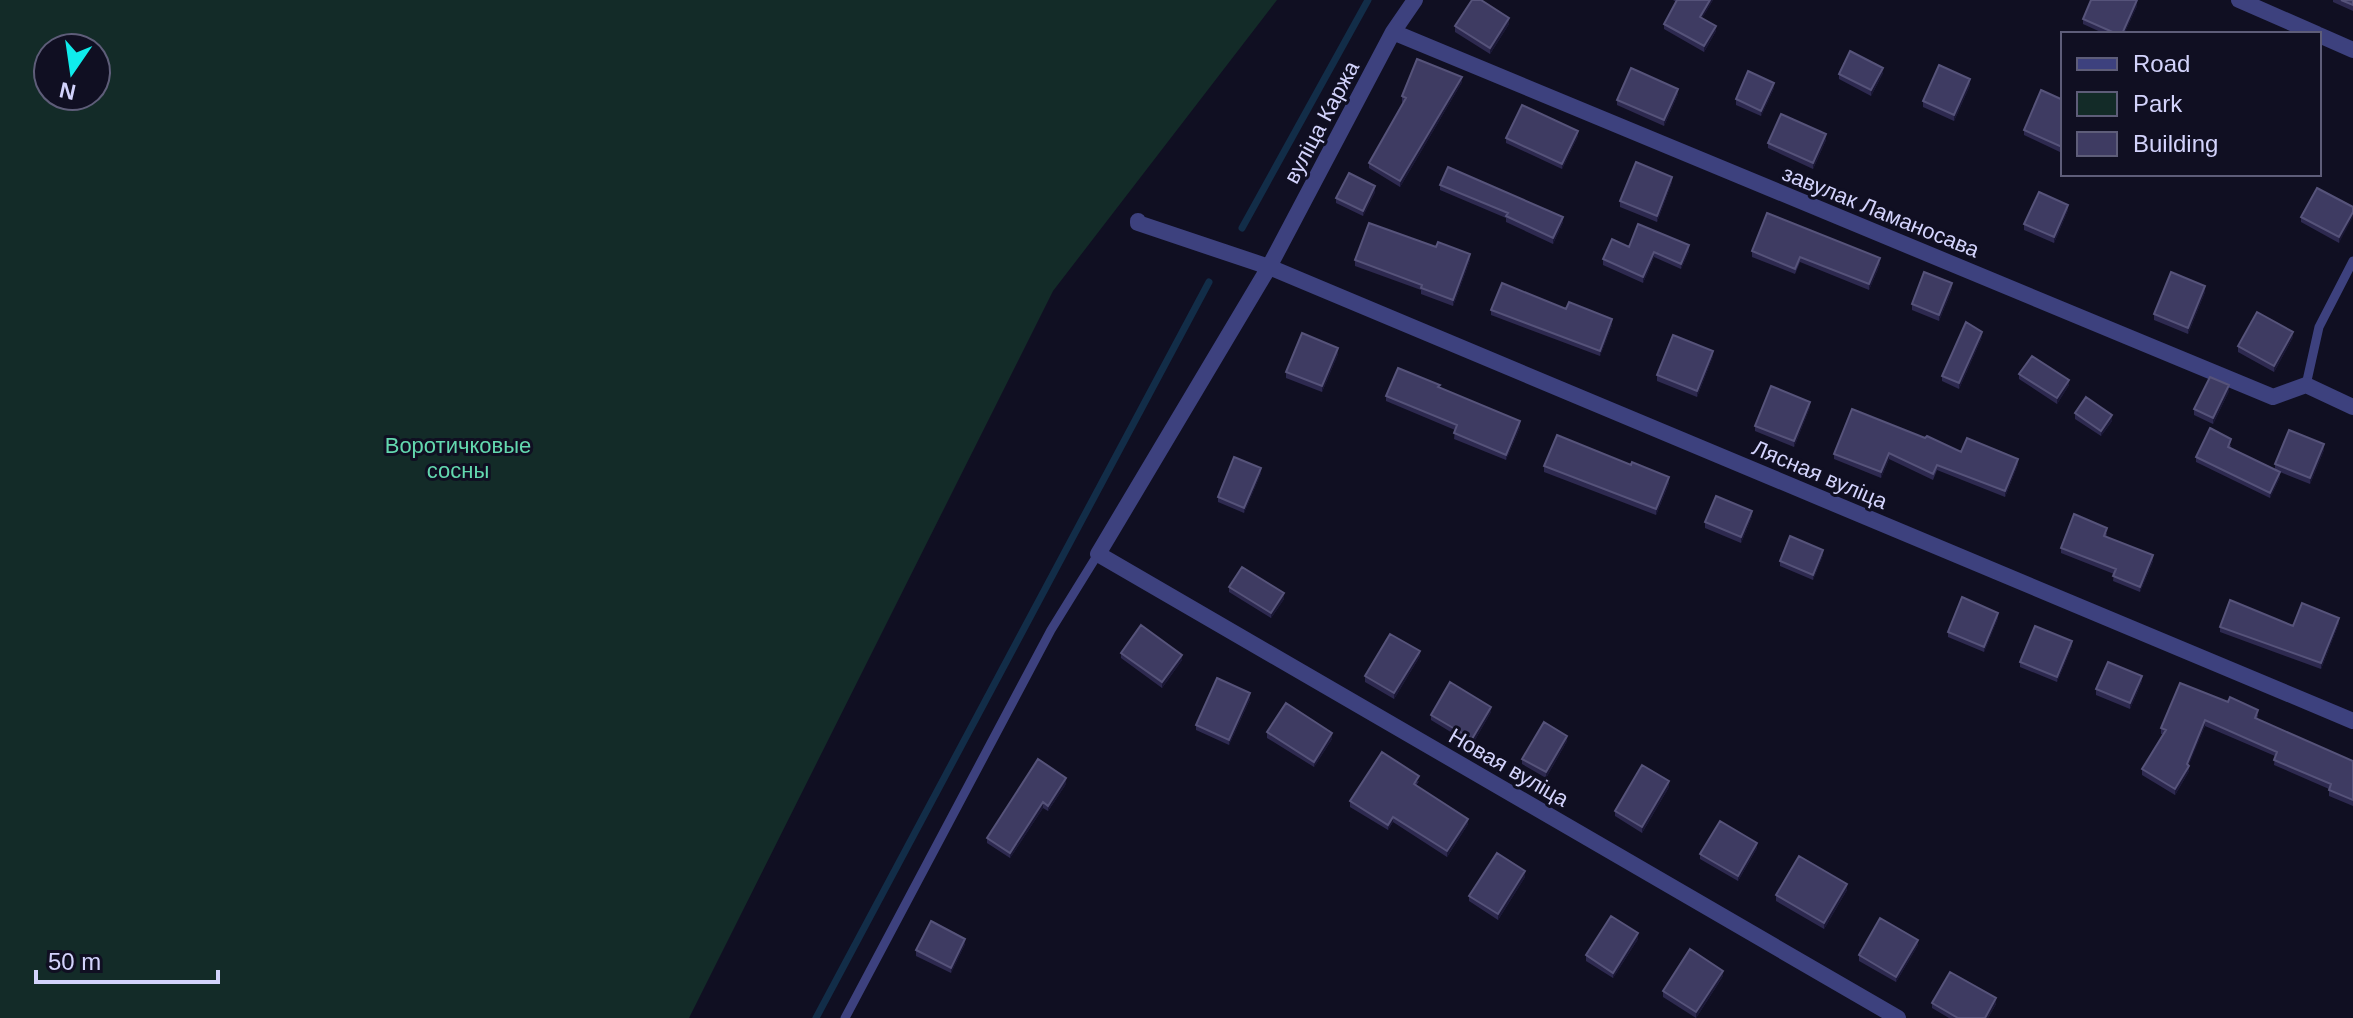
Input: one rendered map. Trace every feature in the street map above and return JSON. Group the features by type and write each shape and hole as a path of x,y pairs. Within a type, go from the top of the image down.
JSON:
{"street":[{"name":"вуліца Каржа","path":"1269,267 1393,32 1415,0"},
{"path":"2239,0 2313,32"},
{"name":"завулак Ламаносава","path":"1393,32 2273,397 2306,385"},
{"path":"2321,35 2353,50"},
{"name":"Лясная вуліца","path":"1138,221 1269,267 2353,721"},
{"path":"1098,554 1269,267"},
{"path":"2306,385 2353,407"},
{"name":"Новая вуліца","path":"1098,554 1898,1018"}],"lane":[{"path":"2306,385 2319,327 2353,261"},
{"path":"845,1018 1051,630 1098,554"}],"green space":[{"name":"Воротичковые сосны","path":"0,0 1277,0 1053,291 689,1018 0,1018"}],"building":[{"path":"1472,0 1481,0 1509,18 1490,48 1455,26"},
{"path":"1677,0 1710,0 1700,17 1716,26 1704,46 1664,24"},
{"path":"2091,0 2137,0 2123,32 2112,32 2083,19"},
{"path":"1850,51 1883,68 1871,90 1839,74"},
{"path":"1417,59 1462,77 1400,181 1369,163 1406,98 1402,96"},
{"path":"1939,65 1970,79 1954,115 1923,101"},
{"path":"1631,68 1678,89 1664,120 1617,100"},
{"path":"1748,71 1774,83 1761,111 1736,99"},
{"path":"2041,90 2061,99 2061,147 2024,130"},
{"path":"1522,105 1578,131 1562,164 1506,138"},
{"path":"1781,114 1826,134 1813,163 1768,143"},
{"path":"1636,162 1672,177 1657,216 1620,201"},
{"path":"1448,167 1563,217 1553,238 1506,216 1508,213 1440,185"},
{"path":"1349,173 1375,186 1363,211 1336,198"},
{"path":"2317,188 2353,207 2339,237 2301,217"},
{"path":"2039,192 2068,205 2054,237 2024,224"},
{"path":"1767,213 1880,258 1869,284 1800,257 1795,269 1752,251"},
{"path":"1369,223 1436,247 1438,242 1470,254 1453,300 1355,260"},
{"path":"1638,224 1689,245 1681,264 1654,252 1643,277 1603,259 1612,239 1629,247"},
{"path":"1924,272 1952,283 1939,315 1912,304"},
{"path":"2171,272 2205,286 2188,328 2154,314"},
{"path":"1502,283 1566,309 1569,302 1612,319 1600,351 1491,310"},
{"path":"2257,312 2293,332 2274,366 2238,346"},
{"path":"1966,322 1982,332 1959,383 1942,376"},
{"path":"1302,333 1338,348 1322,386 1286,372"},
{"path":"1673,335 1713,351 1697,391 1657,375"},
{"path":"2032,356 2069,380 2057,398 2019,374"},
{"path":"1398,368 1520,421 1506,455 1454,433 1457,425 1386,396"},
{"path":"2210,377 2229,385 2213,418 2194,409"},
{"path":"1771,386 1810,402 1794,441 1755,426"},
{"path":"2086,397 2112,415 2101,431 2075,413"},
{"path":"1852,409 1925,438 1927,436 1961,452 1967,438 2018,459 2005,491 1937,465 1933,474 1889,453 1881,472 1834,454"},
{"path":"2210,428 2231,439 2228,447 2280,472 2270,493 2196,457"},
{"path":"2289,430 2324,444 2310,478 2275,464"},
{"path":"1557,435 1669,477 1656,509 1544,466"},
{"path":"1234,457 1261,468 1244,508 1218,497"},
{"path":"1716,496 1752,511 1741,537 1705,522"},
{"path":"2074,514 2107,528 2104,536 2153,555 2140,587 2113,576 2116,569 2061,548"},
{"path":"1790,536 1823,550 1813,575 1780,561"},
{"path":"1242,567 1284,593 1271,613 1229,587"},
{"path":"1962,597 1998,613 1984,647 1948,632"},
{"path":"2230,600 2293,626 2302,603 2339,618 2321,663 2220,627"},
{"path":"1141,625 1182,655 1162,682 1121,653"},
{"path":"2035,626 2072,641 2057,677 2020,662"},
{"path":"1390,634 1420,651 1394,693 1365,676"},
{"path":"2108,662 2142,676 2130,703 2096,689"},
{"path":"1217,678 1250,693 1229,740 1196,725"},
{"path":"1450,682 1491,707 1472,739 1431,715"},
{"path":"2180,683 2228,702 2230,697 2258,710 2255,718 2353,761 2353,800 2329,790 2331,784 2274,760 2277,752 2205,720 2187,764 2189,766 2175,789 2142,769 2166,730 2161,728"},
{"path":"1286,703 1332,733 1314,762 1267,732"},
{"path":"1544,722 1567,736 1546,772 1522,759"},
{"path":"1382,752 1419,776 1414,784 1468,819 1447,851 1393,817 1388,825 1350,801"},
{"path":"1038,759 1066,778 1048,806 1043,802 1010,853 987,838"},
{"path":"1642,765 1669,781 1642,827 1615,811"},
{"path":"1720,821 1757,843 1738,876 1700,854"},
{"path":"1497,853 1525,871 1498,914 1469,896"},
{"path":"1799,856 1847,884 1824,923 1776,895"},
{"path":"1611,916 1638,933 1613,973 1586,955"},
{"path":"1880,918 1918,940 1896,977 1859,955"},
{"path":"931,921 965,939 951,968 916,950"},
{"path":"1690,949 1723,971 1696,1012 1663,991"},
{"path":"1950,972 1996,998 1985,1018 1958,1018 1932,1003"}],"waterway":[{"path":"1242,228 1368,0"},
{"path":"816,1018 1209,282"}]}
